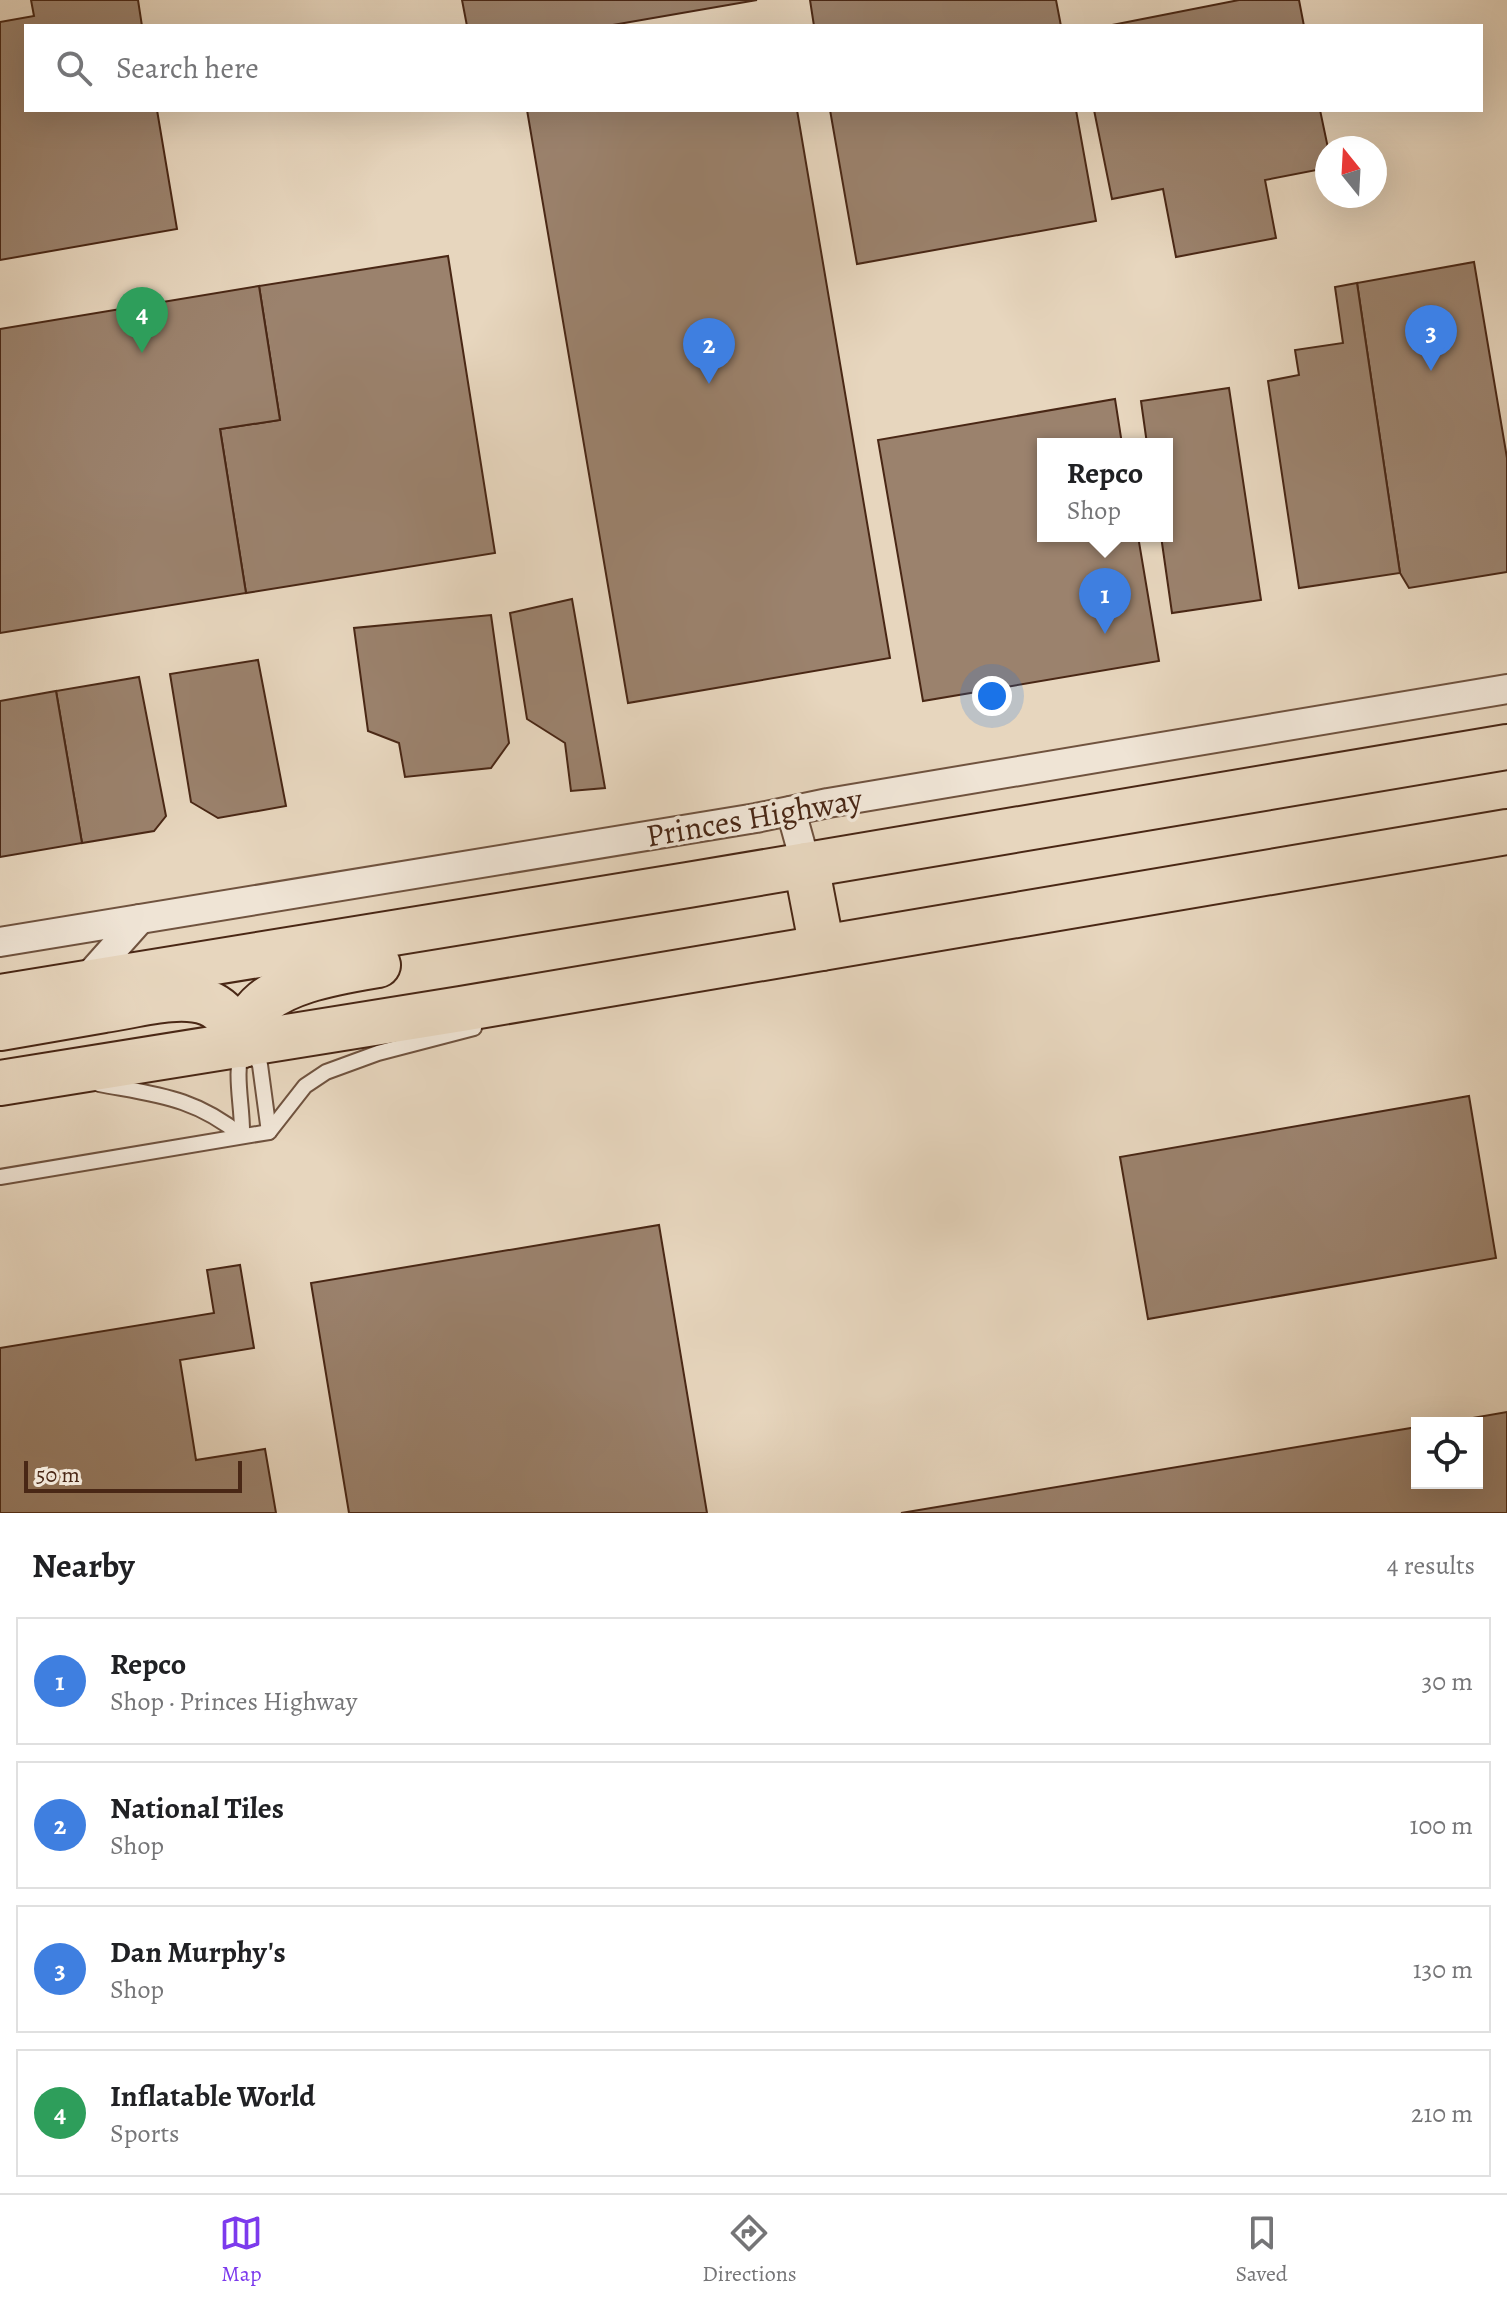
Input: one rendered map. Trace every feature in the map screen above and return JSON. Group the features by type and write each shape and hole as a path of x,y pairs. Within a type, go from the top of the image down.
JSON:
{"highway":[{"name":"Princes Highway","path":"0,997 1507,747"},
{"path":"0,1083 243,1045 1507,832"},
{"path":"806,865 822,948"},
{"path":"243,1045 246,1028 257,1009 281,992 303,982 344,971 588,929 631,916 688,885"},
{"path":"0,1028 159,1001 192,1000 217,1008 234,1026 243,1045"}],"street":[{"name":"Princes Highway","path":"0,942 1507,689"},
{"path":"791,811 806,865"},
{"path":"83,983 140,919"}],"lane":[{"path":"532,1013 711,966"},
{"path":"0,1177 269,1132 305,1086 326,1072 378,1053 487,1024"},
{"path":"242,1136 237,1068 243,1045 260,1065 269,1132"},
{"path":"52,1075 190,1103 215,1115 242,1136"}],"building":[{"path":"31,0 138,0 142,24 24,24 24,112 157,112 177,229 0,260 0,22 34,16"},
{"path":"462,0 757,0 619,24 467,24"},
{"path":"810,0 1056,0 1061,24 814,24"},
{"path":"1239,0 1299,0 1304,24 1117,24"},
{"path":"527,112 797,112 890,658 628,703"},
{"path":"830,112 1076,112 1096,221 857,264"},
{"path":"1094,112 1320,112 1325,136 1315,136 1315,170 1265,180 1276,238 1176,257 1163,189 1112,199"},
{"path":"448,256 495,553 246,593 220,429 280,420 259,286"},
{"path":"1474,262 1507,458 1507,572 1409,588 1400,573 1357,283"},
{"path":"1357,283 1400,573 1299,588 1268,381 1299,375 1295,350 1343,343 1335,287"},
{"path":"259,286 280,420 220,429 246,593 0,633 0,329"},
{"path":"1229,388 1261,600 1172,613 1162,542 1173,542 1173,438 1146,438 1141,401"},
{"path":"1115,399 1121,438 1037,438 1037,542 1139,542 1159,661 923,701 878,440"},
{"path":"572,599 605,788 571,791 565,743 527,719 510,613"},
{"path":"491,615 509,743 491,768 405,777 399,743 368,731 354,628"},
{"path":"258,660 286,806 218,818 191,802 170,674"},
{"path":"139,677 166,816 154,831 82,843 56,691"},
{"path":"56,691 82,843 0,857 0,701"},
{"path":"1469,1096 1496,1258 1148,1319 1120,1157"},
{"path":"659,1225 707,1513 349,1513 311,1283"},
{"path":"240,1265 254,1348 180,1360 196,1460 265,1449 276,1513 0,1513 0,1348 214,1313 207,1270"},
{"path":"1507,1412 1507,1513 901,1513 1411,1428 1411,1489 1483,1489 1483,1417 1478,1417"}],"place":[{"name":"Inflatable World","path":"142,353"},
{"name":"Dan Murphy's","path":"1431,371"},
{"name":"National Tiles","path":"709,384"},
{"name":"Repco","path":"1105,634"}]}
